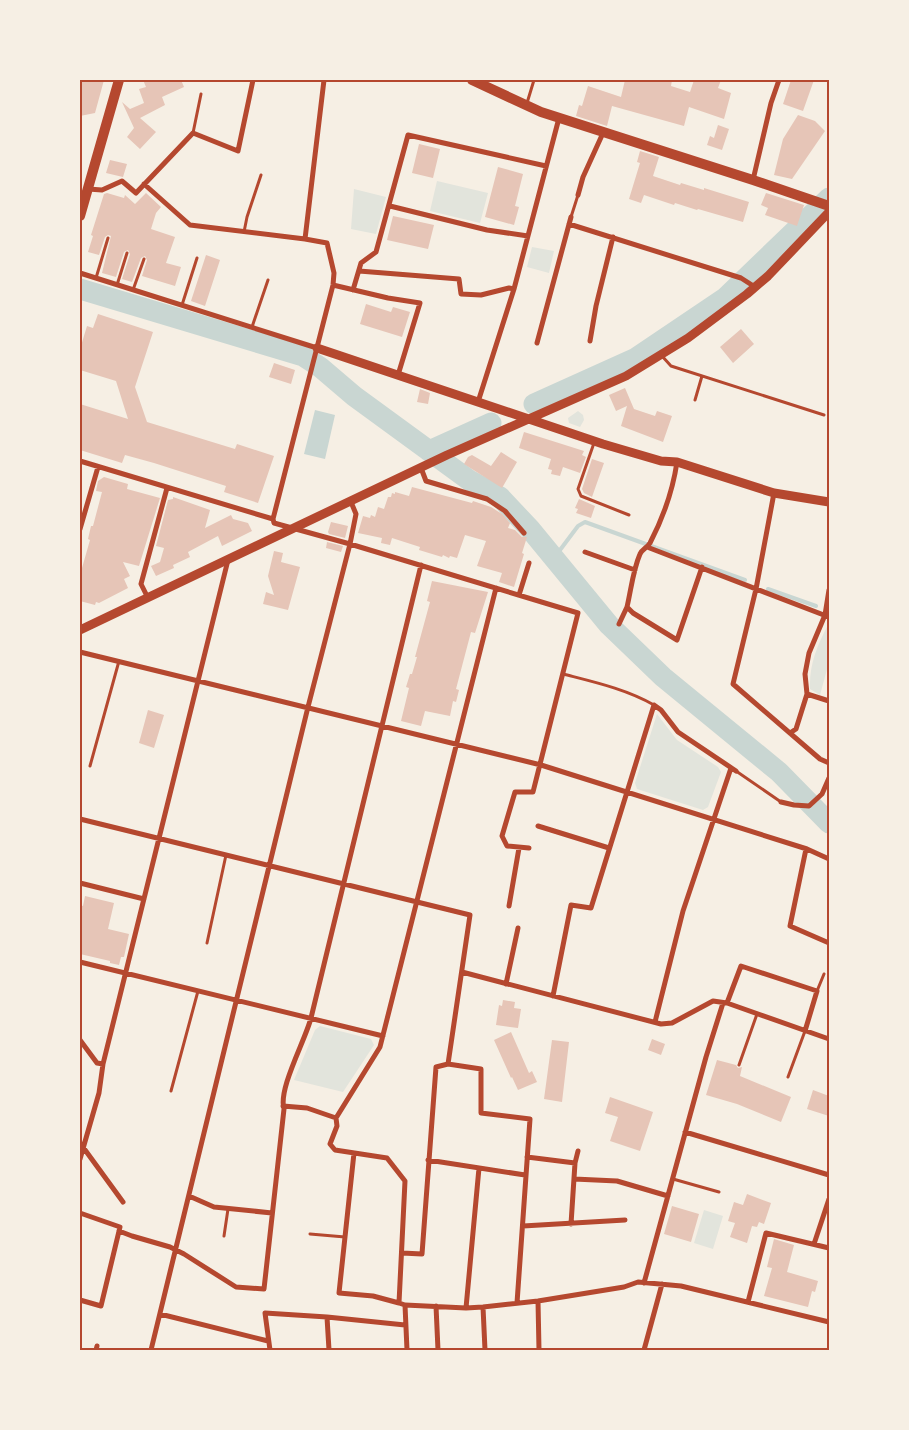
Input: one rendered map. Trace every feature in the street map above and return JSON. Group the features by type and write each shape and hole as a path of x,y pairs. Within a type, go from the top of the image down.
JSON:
{"main road":[{"path":"80,216 84,189 119,80"},
{"path":"472,80 541,112 829,206"}],"street":[{"path":"84,189 102,190 122,181 136,193 193,133 238,151 252,80"},
{"path":"305,239 324,80"},
{"path":"753,180 771,103 779,80"},
{"path":"478,402 514,289 559,118"},
{"path":"578,194 583,177 603,133"},
{"path":"353,290 361,264 376,252 408,135 546,166"},
{"path":"144,184 190,225 305,239 327,244 334,273 333,285 273,521"},
{"path":"390,206 487,230 528,236"},
{"path":"80,630 146,595 228,560 447,455 626,376 688,338 751,285 829,212"},
{"path":"537,342 570,217"},
{"path":"569,224 741,278 751,285"},
{"path":"590,341 596,306 613,237"},
{"path":"359,271 459,279 461,294 481,295 508,288 514,289"},
{"path":"80,273 252,328 316,352 398,375 595,441 661,461 677,462 774,493 829,502"},
{"path":"333,285 388,298 420,303 398,375"},
{"path":"80,461 283,525 578,613 533,792 515,792 502,836 507,846 529,848"},
{"path":"619,624 627,607 641,552 649,545 663,513 675,475 677,462"},
{"path":"80,529 98,466"},
{"path":"424,467 426,481 487,499 505,511 524,532"},
{"path":"146,595 141,584 167,488"},
{"path":"774,493 756,589 733,684 820,759 829,762"},
{"path":"151,1350 308,707 350,544 356,514 351,502"},
{"path":"649,545 655,551 702,567 827,616"},
{"path":"585,552 635,570"},
{"path":"80,1159 82,1145 99,1093 103,1064 228,560"},
{"path":"519,595 529,563"},
{"path":"119,1231 176,1250 236,1287 264,1289 282,1102 286,1085 308,1032 421,565"},
{"path":"627,607 633,613 677,640 702,567"},
{"path":"406,1350 402,1304 405,1181 387,1158 335,1150 330,1144 337,1126 336,1118 380,1047 496,588"},
{"path":"790,733 796,729 807,694 805,674 810,653 827,616 829,590"},
{"path":"80,652 541,765 806,849 829,859"},
{"path":"807,694 829,701"},
{"path":"654,705 678,732 734,769 713,820 683,911 655,1022"},
{"path":"553,996 571,905 591,908 654,705"},
{"path":"781,802 810,806 822,794 829,778"},
{"path":"80,819 470,915 448,1064"},
{"path":"538,826 609,848"},
{"path":"508,906 519,848"},
{"path":"806,849 790,926 829,943"},
{"path":"80,883 144,899"},
{"path":"506,984 518,928"},
{"path":"80,962 383,1036"},
{"path":"644,1283 706,1057 725,1003 742,966 817,992 805,1031"},
{"path":"462,972 667,1024 713,1001 725,1003 829,1039"},
{"path":"80,1040 98,1063 103,1064"},
{"path":"402,1253 422,1254 436,1067 448,1064 481,1069 481,1113 530,1119 517,1303"},
{"path":"283,1106 307,1108 336,1118"},
{"path":"685,1132 829,1175"},
{"path":"82,1145 123,1202"},
{"path":"571,1224 575,1163 578,1151"},
{"path":"354,1154 339,1293 373,1296 402,1304 466,1308 538,1301 624,1287 638,1282 681,1286 829,1322"},
{"path":"527,1157 575,1163"},
{"path":"428,1160 525,1175"},
{"path":"466,1308 479,1168"},
{"path":"574,1179 617,1181 668,1196"},
{"path":"189,1196 214,1206 272,1213"},
{"path":"814,1244 829,1198"},
{"path":"80,1213 120,1227 101,1306 80,1300"},
{"path":"523,1226 625,1220"},
{"path":"748,1302 766,1233 829,1248"},
{"path":"644,1350 662,1284"},
{"path":"538,1301 539,1350"},
{"path":"436,1306 438,1350"},
{"path":"483,1307 485,1350"},
{"path":"270,1350 266,1313 405,1325"},
{"path":"160,1314 268,1341"},
{"path":"327,1317 329,1350"}],"lane":[{"path":"526,105 534,80"},
{"path":"193,133 201,94"},
{"path":"244,232 246,217 260,174"},
{"path":"570,217 578,194"},
{"path":"96,278 108,238"},
{"path":"117,285 127,254"},
{"path":"182,305 197,258"},
{"path":"134,290 144,259"},
{"path":"252,328 268,280"},
{"path":"661,356 671,366 824,415"},
{"path":"695,400 702,376"},
{"path":"595,441 578,490 581,496 628,515"},
{"path":"90,766 119,661"},
{"path":"563,674 605,684 639,696 654,705"},
{"path":"734,769 781,802"},
{"path":"207,943 226,855"},
{"path":"817,992 824,974"},
{"path":"171,1091 198,991"},
{"path":"739,1065 757,1014"},
{"path":"788,1077 805,1031"},
{"path":"672,1179 719,1192"},
{"path":"224,1236 228,1208"},
{"path":"310,1234 345,1237"}],"shaded area":[{"path":"437,181 488,193 480,223 430,211"},
{"path":"354,189 386,197 376,234 351,229"},
{"path":"532,247 554,251 549,273 527,267"},
{"path":"315,410 335,415 325,459 304,454"},
{"path":"578,411 583,415 584,420 580,427 569,423 568,418"},
{"path":"828,625 829,662 820,695 810,689 810,680 817,648"},
{"path":"657,714 677,740 718,767 721,772 708,807 703,810 637,789 635,783"},
{"path":"320,1026 371,1039 374,1045 343,1092 294,1080 315,1030"},
{"path":"704,1210 723,1216 713,1249 694,1243"}],"building":[{"path":"80,80 104,80 95,113 80,116"},
{"path":"143,80 181,80 184,87 162,97 165,105 140,118 156,132 140,149 127,137 134,128 122,102 130,109 144,103 139,89 146,87"},
{"path":"625,80 672,80 671,86 690,92 694,80 721,80 718,88 731,93 724,119 689,107 684,126 612,106 607,126 576,116 579,105 582,106 588,86 621,97"},
{"path":"791,80 814,80 803,111 783,104"},
{"path":"798,115 815,121 825,131 792,179 774,175 783,139"},
{"path":"718,125 729,129 722,150 707,145 710,136 714,138"},
{"path":"419,144 440,149 433,178 412,173"},
{"path":"640,151 659,157 653,176 680,185 681,183 704,190 704,188 749,202 743,222 675,203 674,205 644,195 641,203 629,199 640,163 637,162"},
{"path":"110,160 127,164 123,177 106,173"},
{"path":"498,167 523,174 515,206 519,207 514,225 485,217"},
{"path":"107,193 124,198 125,195 135,204 146,193 161,207 156,213 151,229 175,237 166,263 181,267 175,286 142,276 147,260 145,256 141,258 132,282 122,279 130,254 128,250 124,252 116,277 102,273 111,236 105,237 99,255 88,252 93,236 91,235 104,194"},
{"path":"766,193 804,205 797,226 765,215 768,208 761,205"},
{"path":"393,216 434,225 428,249 387,240"},
{"path":"206,255 220,260 205,306 191,301"},
{"path":"366,304 391,312 393,307 410,312 402,337 360,324"},
{"path":"98,314 153,332 135,387 147,422 235,449 237,444 274,456 258,503 224,492 226,486 154,463 125,455 122,463 80,450 80,404 128,419 116,381 80,370 80,349 87,326 93,328"},
{"path":"741,329 754,344 733,363 720,347"},
{"path":"274,363 295,370 291,384 269,377"},
{"path":"625,388 634,409 655,416 657,411 672,416 663,442 621,426 627,406 616,411 609,395"},
{"path":"420,389 430,393 428,404 417,402"},
{"path":"524,432 584,451 582,455 586,457 580,473 563,467 560,476 551,474 552,470 548,469 551,459 519,448"},
{"path":"501,452 517,462 502,488 464,464 468,457 472,455 491,466"},
{"path":"592,459 604,463 592,497 584,493 582,489"},
{"path":"104,477 128,484 127,489 160,498 139,566 123,562 130,576 124,579 128,588 99,603 96,602 95,605 80,601 80,567 82,568 90,540 88,539 91,526 93,526 102,492 96,491 98,481"},
{"path":"412,487 491,507 502,514 510,523 508,528 515,530 522,537 527,537 514,587 499,582 502,573 477,566 486,541 465,535 457,558 450,556 449,558 419,550 420,547 392,538 390,545 381,543 382,538 358,533 363,516 370,518 371,515 375,517 378,507 384,509 388,497 391,497 392,493 395,494 395,492 409,496"},
{"path":"173,497 210,510 205,528 231,515 233,519 248,523 252,531 222,546 218,536 188,552 190,557 173,565 174,568 156,576 151,566 160,562 164,548 156,546 168,500 173,499"},
{"path":"579,499 595,506 591,518 576,513 578,509 575,508"},
{"path":"331,522 348,526 345,538 329,534"},
{"path":"327,542 343,546 341,552 326,548"},
{"path":"274,551 283,553 281,562 300,567 288,610 263,604 266,592 274,595 268,576"},
{"path":"432,581 488,592 475,633 471,632 456,689 459,690 456,702 453,701 450,716 425,711 421,726 401,721 409,688 406,687 417,657 415,657 430,602 427,601"},
{"path":"148,710 164,715 154,748 139,743"},
{"path":"85,896 114,903 108,929 129,934 124,957 121,957 119,965 80,954 80,905 83,906"},
{"path":"503,1000 515,1002 514,1008 521,1009 518,1028 496,1025 499,1005 502,1006"},
{"path":"511,1032 529,1073 532,1071 537,1082 518,1090 494,1040"},
{"path":"652,1039 665,1044 661,1055 648,1050"},
{"path":"552,1040 569,1042 562,1102 544,1099"},
{"path":"717,1060 736,1065 738,1068 742,1067 740,1076 791,1097 781,1122 737,1104 706,1095"},
{"path":"813,1090 829,1096 829,1116 807,1109"},
{"path":"610,1097 653,1112 640,1151 610,1141 618,1117 605,1113"},
{"path":"747,1194 771,1203 764,1224 759,1222 757,1227 752,1226 747,1243 730,1237 735,1223 728,1221 734,1202 743,1205"},
{"path":"672,1206 699,1214 691,1242 664,1234"},
{"path":"774,1239 794,1245 787,1272 818,1281 815,1292 812,1291 808,1307 764,1296 772,1268 767,1267"}],"waterway":[{"path":"534,404 636,358 725,298 829,198"},
{"path":"80,289 303,356 320,367 354,396 469,480 500,497 530,529 609,625 663,677 779,772 829,823"},
{"path":"429,451 491,423"},
{"path":"554,558 578,526 585,522 745,580"},
{"path":"768,589 816,606"}]}
